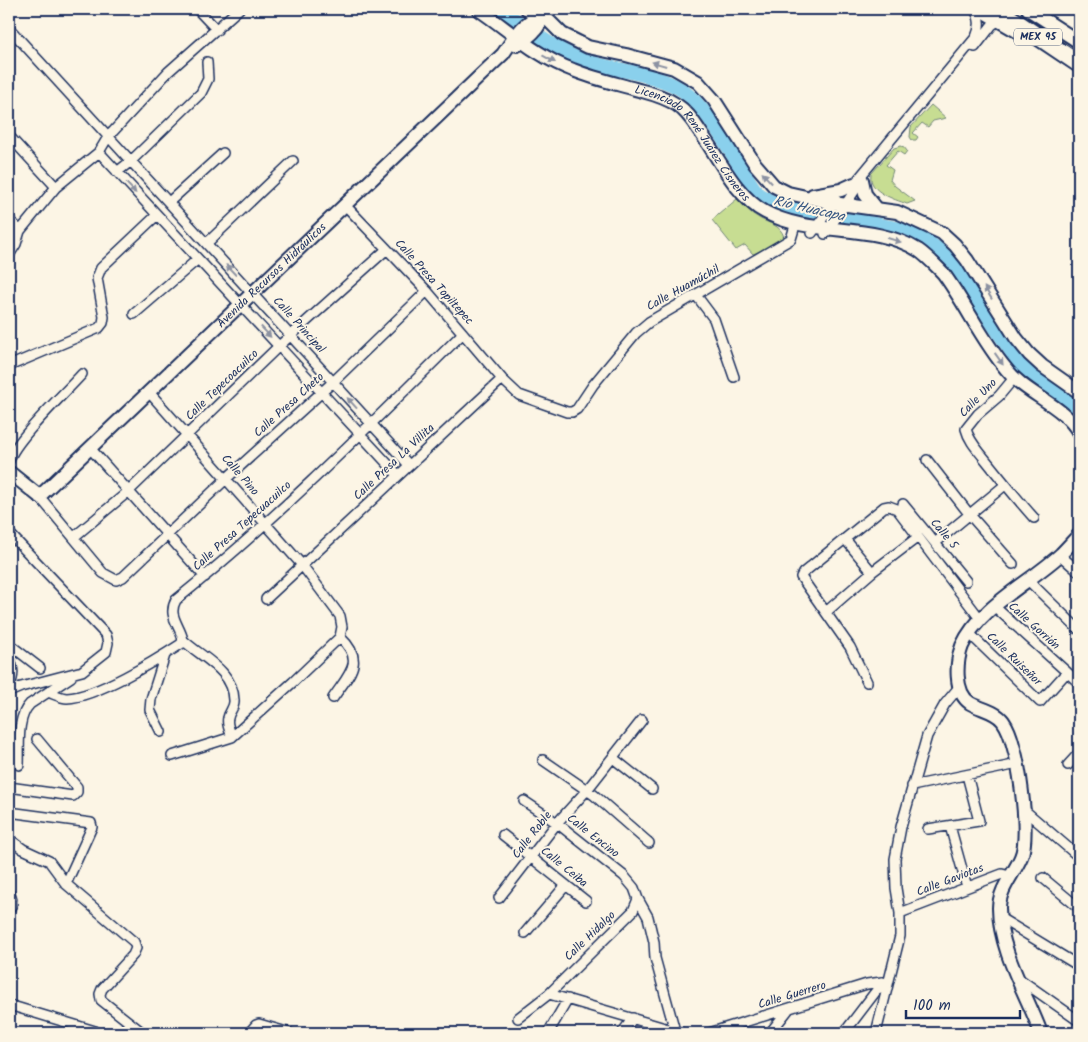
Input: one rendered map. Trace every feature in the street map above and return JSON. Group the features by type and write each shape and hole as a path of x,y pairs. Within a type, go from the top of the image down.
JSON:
{"highway":[{"name":"MEX 95","path":"1012,9 1079,55"},
{"name":"MEX 95","path":"997,15 1079,64"}],"main road":[{"name":"Licenciado René Juárez Cisneros","path":"478,9 552,61 571,70 661,96 679,106 691,118 738,188 754,206 779,219 820,231 872,235 906,244 930,259 952,286 991,348 1014,378 1068,418 1079,433"},
{"path":"979,9 997,15 1079,73"},
{"path":"1028,9 1079,42"},
{"path":"538,13 562,34 588,46 674,68 698,82 714,100 764,175 774,186 788,193 839,204 897,212 916,219 947,237 967,260 1016,338 1029,354 1042,366 1079,392"},
{"name":"Avenida Recursos Hidráulicos","path":"38,496 241,305 502,54 523,40 538,13"},
{"path":"495,21 504,46 502,54"},
{"path":"502,54 519,49 523,40"},
{"path":"806,197 841,190 858,182 877,209"},
{"path":"11,477 38,496"},
{"path":"1041,1033 1018,978 1004,937 1000,918 1000,898 1021,857 1025,843 1018,764 1010,733 1002,719 969,702 963,694 958,680 959,658 963,646 981,620 1060,554 1079,535"}],"street":[{"path":"197,9 217,30"},
{"path":"9,255 16,244 20,231 56,188 98,152 108,137 168,72 239,9"},
{"path":"858,182 976,37 980,29 980,19 975,9"},
{"path":"820,231 839,204 992,25 997,15"},
{"name":"Calle Principal","path":"9,28 409,465"},
{"path":"117,172 131,161 201,93 208,79 207,62"},
{"path":"9,136 56,188"},
{"path":"98,152 398,475"},
{"path":"169,202 223,153"},
{"path":"207,244 293,161"},
{"path":"820,231 839,204"},
{"name":"Calle Presa Topiltepec","path":"345,205 427,291 502,379 519,395 567,412 577,409"},
{"path":"754,206 777,222 794,229 820,231"},
{"path":"9,366 99,328 103,323 104,317 98,278 101,268 157,215"},
{"path":"9,219 20,231"},
{"name":"Calle Huamúchil","path":"577,409 593,385 636,333 649,322 791,239 794,229"},
{"name":"Calle Tepecoacuilco","path":"74,537 129,491 279,346 387,249"},
{"path":"134,314 198,259"},
{"name":"Calle Presa Cheto","path":"74,537 111,579 116,580 123,577 226,478 334,382 427,291"},
{"path":"696,295 714,319 734,377"},
{"name":"Calle Presa Tepecuacuilco","path":"183,640 172,614 172,607 176,600 265,524 361,435 463,333"},
{"path":"9,461 10,456 21,440 82,374"},
{"name":"Calle Uno","path":"1005,486 971,440 966,429 978,414 999,396 1014,378"},
{"name":"Calle Presa La Villita","path":"266,599 502,379"},
{"name":"Calle Pino","path":"148,391 302,565 340,616 342,627 340,637"},
{"path":"90,448 205,577"},
{"path":"927,460 970,515 1013,564"},
{"path":"934,543 1005,486 1034,518"},
{"path":"38,496 74,537"},
{"name":"Calle 5","path":"903,504 966,581"},
{"path":"867,682 850,647 801,577 802,573 884,508 889,506 897,509 981,620"},
{"path":"9,533 106,635 108,643 106,652 82,671 25,709 22,719 19,765"},
{"path":"826,612 872,572 918,537"},
{"path":"846,538 872,572"},
{"path":"1060,554 1079,572"},
{"path":"1028,580 1079,630"},
{"name":"Calle Gorrión","path":"995,607 1079,683"},
{"name":"Calle Ruiseñor","path":"970,634 1040,702 1067,672"},
{"path":"172,756 232,737 294,682 340,637 352,650 353,668 333,698"},
{"path":"48,692 64,698 77,696 144,667 181,644 183,640 221,670 228,681 234,699 234,708 228,715 227,721 232,737"},
{"path":"9,644 40,668"},
{"path":"161,732 150,710 150,699 165,654"},
{"path":"9,656 13,669 13,678 9,686"},
{"path":"9,692 82,671"},
{"path":"876,1033 885,982 900,936 895,859 901,827 927,736 945,704 960,686"},
{"name":"Calle Roble","path":"499,898 557,823 587,790 642,720"},
{"path":"9,788 73,796 77,792 77,788 37,739"},
{"path":"1068,765 1079,753"},
{"path":"613,758 652,789"},
{"path":"543,760 587,790 649,843"},
{"path":"912,786 1018,764"},
{"path":"928,829 979,821 967,775"},
{"name":"Calle Encino","path":"524,801 557,823 624,876 634,888 638,899"},
{"path":"1023,809 1079,856"},
{"path":"9,812 91,823 92,827 66,884"},
{"path":"950,826 967,887"},
{"name":"Calle Ceiba","path":"503,835 586,901"},
{"path":"9,838 24,849 49,861 66,884 134,942 136,948 133,955 102,989 100,994 101,1000 143,1033"},
{"name":"Calle Gaviotas","path":"900,913 1002,874 1010,876"},
{"path":"1043,878 1079,908"},
{"path":"525,933 566,884"},
{"path":"9,893 12,900 12,906 9,910"},
{"path":"638,899 648,917 654,942 655,958 678,1032"},
{"name":"Calle Hidalgo","path":"518,1018 550,994 633,912 638,899"},
{"path":"1000,918 1079,966"},
{"path":"1018,978 1079,1021"},
{"path":"844,1033 885,982"},
{"name":"Calle Guerrero","path":"709,1033 867,984 885,982"},
{"path":"550,994 678,1032"},
{"path":"548,1033 568,999"},
{"path":"9,1005 98,1033"},
{"path":"770,1033 788,1010"},
{"path":"622,1033 633,1018"},
{"path":"122,1033 129,1023"},
{"path":"249,1033 259,1024 290,1033"}],"green space":[{"path":"931,105 946,118 933,121 928,127 922,123 913,133 918,137 916,140 912,140 910,137 911,127"},
{"path":"901,146 907,151 904,155 898,151 886,165 893,170 890,180 915,201 907,204 883,194 874,186 871,180 871,174 894,148"},
{"path":"737,199 756,216 780,229 784,237 764,250 753,254 745,245 736,250 712,220"}],"waterway":[{"name":"Río Huacapa","path":"500,9 547,41 577,58 602,66 645,75 682,90 703,110 758,194 772,202 790,208 905,230 923,238 951,261 1019,363 1033,377 1079,411"}]}
